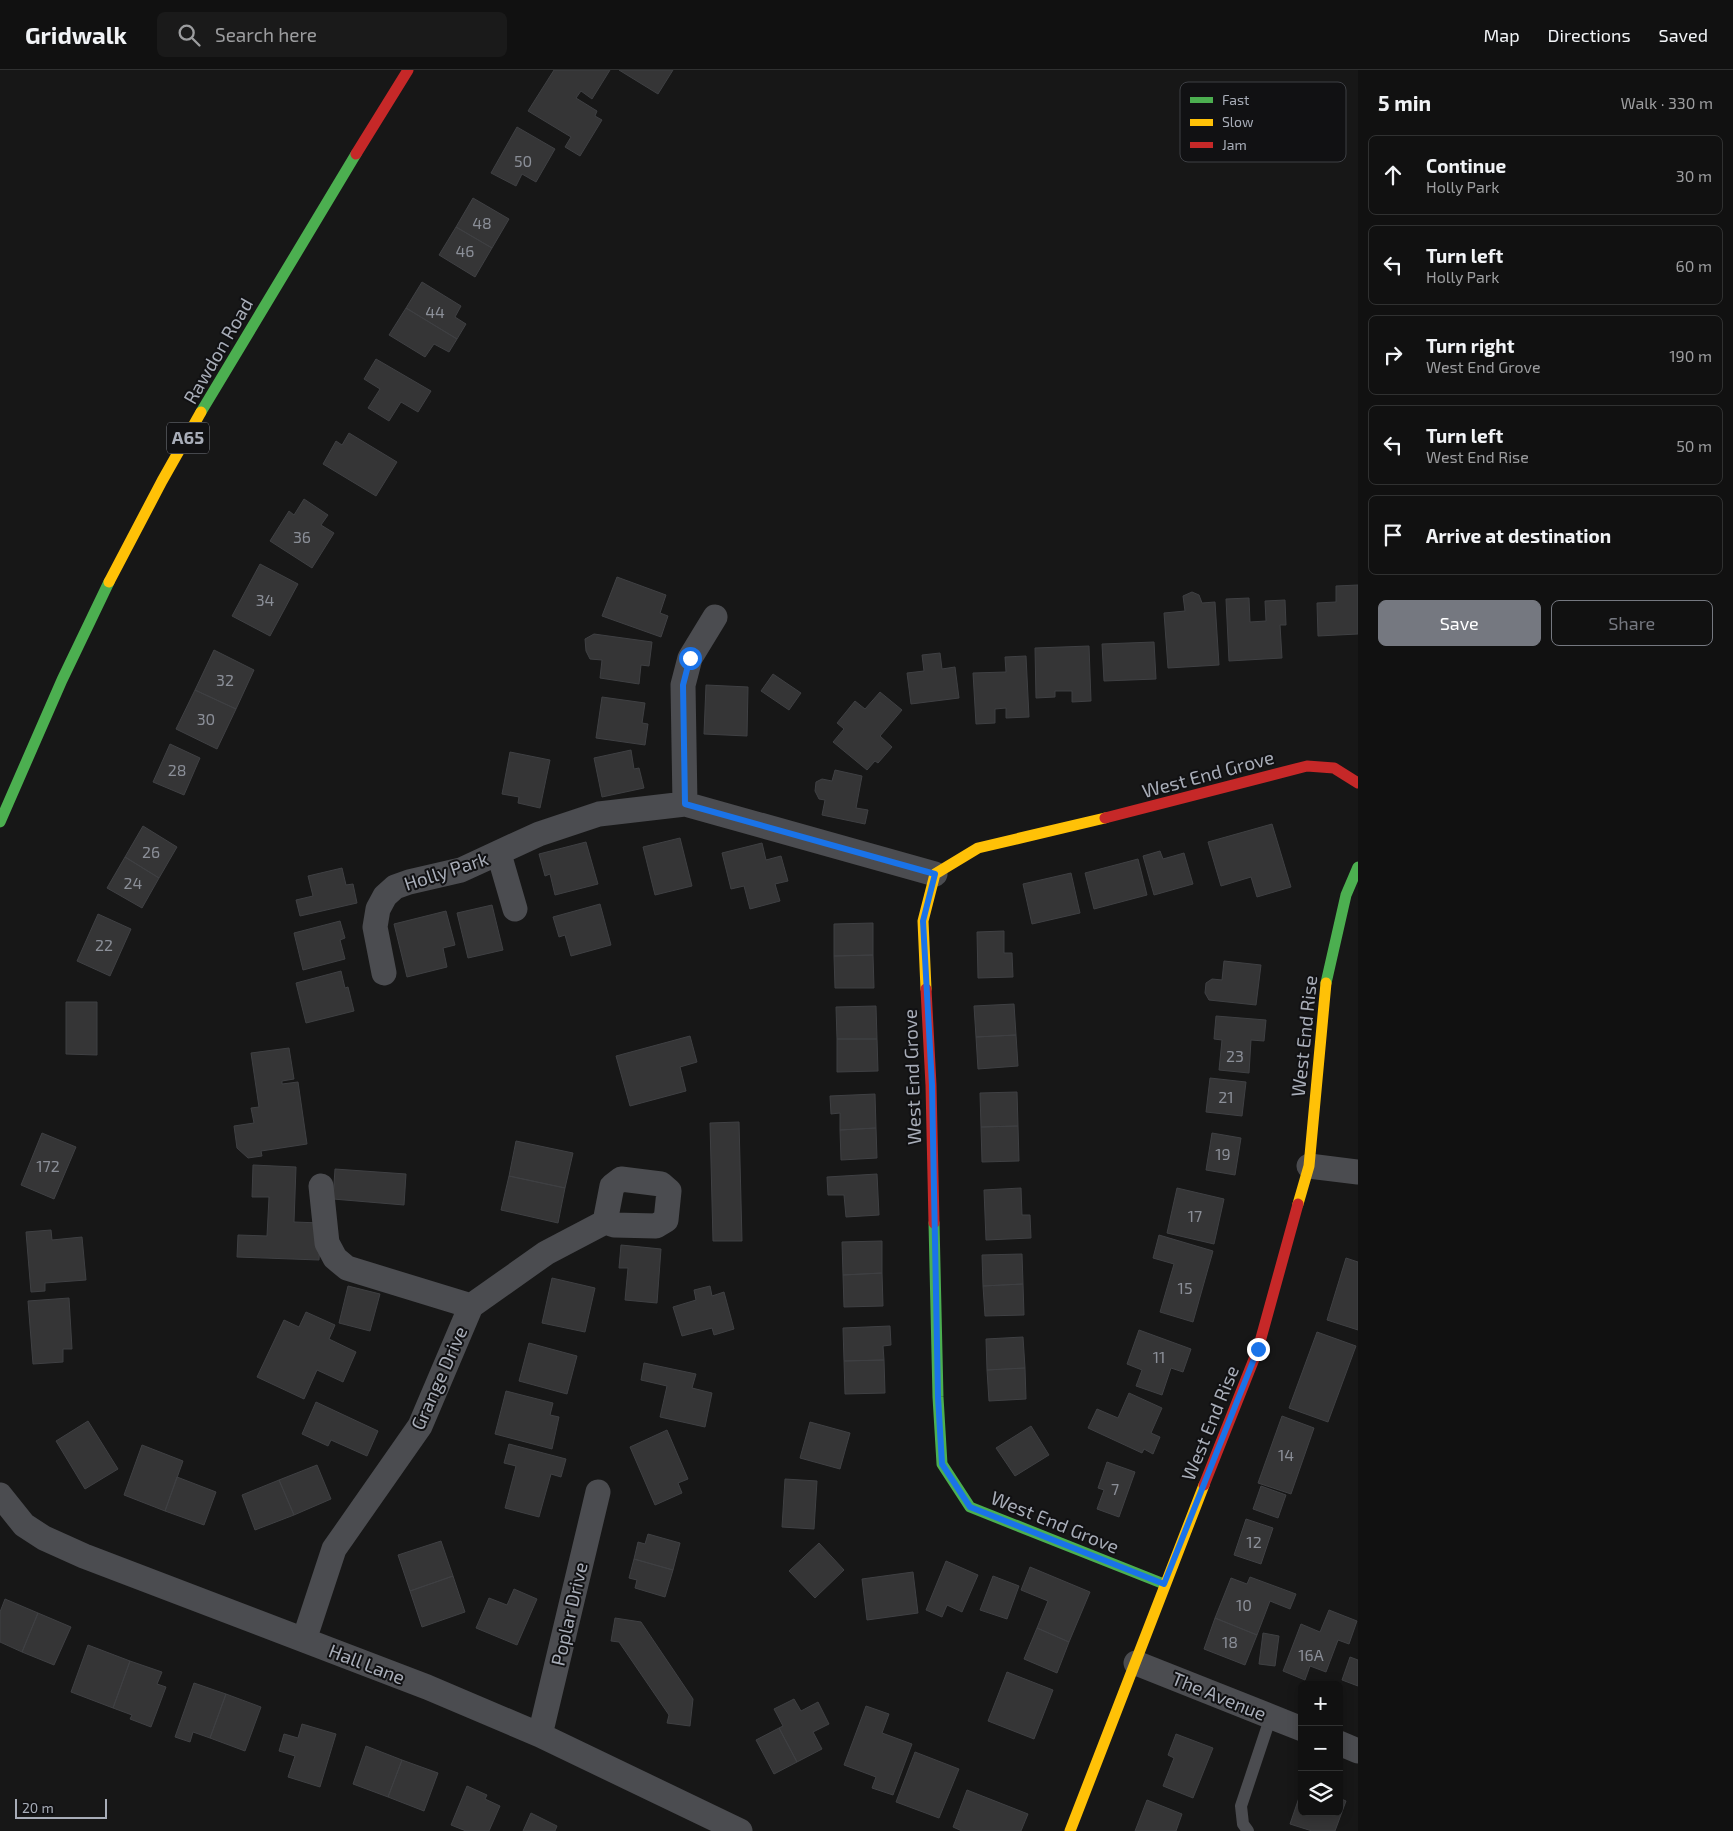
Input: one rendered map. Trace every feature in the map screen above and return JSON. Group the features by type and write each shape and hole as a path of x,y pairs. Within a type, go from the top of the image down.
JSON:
{"street":[{"name":"Rawdon Road","path":"0,822 40,725 130,540 168,470 250,329 408,70"},
{"path":"685,804 683,685 690,658 715,617"},
{"name":"West End Grove","path":"1164,1584 970,1507 942,1464 938,1397 932,1085 923,921 935,874 978,848 1161,805 1307,766 1330,766 1342,771 1358,783"},
{"name":"Holly Park","path":"384,973 375,926 378,909 385,896 395,888 409,882 460,870 499,854 539,834 599,814 685,804 935,874"},
{"name":"Holly Park","path":"499,854 515,909"},
{"name":"West End Rise","path":"1070,1831 1136,1663 1164,1584 1258,1349 1309,1166 1326,982 1346,894 1358,867"},
{"path":"1309,1166 1358,1172"},
{"name":"Grange Drive","path":"304,1640 334,1549 420,1426 471,1306 347,1268 335,1258 327,1243 322,1186"},
{"path":"471,1306 546,1252 605,1222"},
{"name":"Poplar Drive","path":"540,1735 598,1492"},
{"name":"Hall Lane","path":"0,1495 24,1525 44,1538 84,1556 426,1687 540,1735 740,1831"},
{"name":"The Avenue","path":"1136,1663 1298,1727"},
{"path":"1343,1745 1358,1751"}],"lane":[{"path":"1248,1831 1243,1824 1241,1806 1271,1716"}],"building":[{"path":"554,70 610,70 592,99 581,91 576,98 597,111 595,116 602,120 580,156 565,147 571,137 528,111"},
{"path":"619,70 673,70 658,94"},
{"path":"517,127 555,149 536,182 522,174 516,186 491,173"},
{"path":"473,198 509,219 492,248 456,227"},
{"path":"456,227 492,248 475,277 439,255"},
{"path":"422,282 461,306 455,317 466,324 457,339 406,308"},
{"path":"406,308 457,339 449,352 434,344 425,357 389,335"},
{"path":"376,359 431,391 418,412 401,402 389,421 368,408 380,389 364,379"},
{"path":"349,433 397,462 376,496 323,464 336,441 342,445"},
{"path":"304,499 328,515 321,525 334,533 312,568 270,541 289,511 294,515"},
{"path":"260,564 298,584 270,636 232,616"},
{"path":"617,577 666,595 660,613 668,616 661,637 602,616"},
{"path":"1358,585 1358,634 1318,636 1317,603 1336,602 1336,586"},
{"path":"1192,592 1199,595 1202,603 1215,602 1219,665 1168,668 1164,613 1185,611 1183,596"},
{"path":"1249,598 1250,622 1266,621 1265,601 1285,600 1286,625 1280,625 1282,658 1229,661 1226,599"},
{"path":"594,634 652,642 649,666 641,665 639,684 600,678 602,660 590,659 586,651 585,639"},
{"path":"1154,642 1156,679 1104,681 1102,644"},
{"path":"1089,646 1091,701 1072,702 1072,691 1055,691 1055,697 1036,698 1035,648"},
{"path":"214,650 254,670 236,709 195,690"},
{"path":"940,653 942,669 955,667 959,698 911,704 907,673 924,671 922,655"},
{"path":"1026,656 1029,717 1006,718 1006,708 995,709 995,723 976,724 973,673 1006,672 1005,657"},
{"path":"773,674 801,693 789,710 761,691"},
{"path":"706,685 748,687 747,736 704,734"},
{"path":"195,690 236,709 217,749 176,729"},
{"path":"880,692 902,710 880,736 892,747 878,763 875,761 867,770 833,742 844,729 837,723 855,701 865,709"},
{"path":"602,697 645,703 642,723 648,724 645,745 596,738"},
{"path":"170,744 200,758 184,795 153,782"},
{"path":"631,750 634,769 639,768 644,788 602,797 594,758"},
{"path":"510,752 550,760 540,808 518,803 519,797 502,794"},
{"path":"835,770 862,776 856,808 868,810 865,824 822,815 825,800 819,799 815,791 816,782 822,779 832,781"},
{"path":"1272,824 1291,887 1257,897 1251,877 1221,886 1208,842"},
{"path":"143,826 177,847 159,878 125,857"},
{"path":"680,838 692,886 655,895 643,847"},
{"path":"586,842 598,884 555,895 550,874 545,876 539,854"},
{"path":"762,843 766,860 781,856 788,881 775,884 780,901 750,909 744,886 731,889 722,853"},
{"path":"1160,851 1163,859 1184,853 1193,884 1154,895 1143,856"},
{"path":"125,857 159,878 142,908 107,888"},
{"path":"1138,859 1147,895 1094,909 1085,873"},
{"path":"342,868 346,885 353,884 357,903 300,916 296,900 313,896 308,876"},
{"path":"1071,873 1080,913 1032,924 1023,884"},
{"path":"600,904 611,945 571,956 565,935 559,937 553,917"},
{"path":"492,905 503,950 468,958 457,913"},
{"path":"446,911 455,945 443,948 447,967 407,977 394,924"},
{"path":"98,914 131,929 110,976 77,961"},
{"path":"340,921 345,938 340,940 345,959 303,970 294,933"},
{"path":"873,923 873,955 834,956 834,924"},
{"path":"1004,931 1004,953 1012,953 1013,977 978,978 977,932"},
{"path":"873,955 874,988 835,988 834,956"},
{"path":"1224,961 1261,965 1256,1005 1209,1000 1205,993 1206,983 1212,979 1222,980"},
{"path":"341,971 345,988 348,987 354,1011 306,1023 296,983"},
{"path":"66,1002 97,1002 97,1055 66,1054"},
{"path":"1014,1004 1016,1035 976,1037 974,1006"},
{"path":"876,1006 877,1039 837,1039 836,1007"},
{"path":"1216,1016 1266,1020 1264,1041 1251,1040 1249,1073 1219,1070 1222,1040 1214,1039"},
{"path":"1016,1035 1018,1066 978,1069 976,1037"},
{"path":"690,1036 697,1062 680,1067 686,1091 630,1106 616,1056"},
{"path":"837,1039 877,1039 878,1071 837,1072"},
{"path":"289,1048 294,1079 282,1081 282,1084 298,1082 307,1144 261,1151 262,1156 248,1158 237,1148 234,1126 254,1123 251,1108 259,1107 251,1053"},
{"path":"1210,1078 1246,1082 1242,1116 1206,1112"},
{"path":"1017,1092 1018,1126 981,1127 980,1093"},
{"path":"875,1094 876,1128 840,1130 840,1113 831,1114 830,1096"},
{"path":"739,1122 742,1241 713,1241 710,1123"},
{"path":"1018,1126 1019,1161 982,1162 981,1127"},
{"path":"876,1128 877,1158 841,1160 840,1130"},
{"path":"42,1133 76,1147 54,1199 21,1185"},
{"path":"1212,1133 1241,1138 1235,1175 1206,1170"},
{"path":"516,1141 573,1153 565,1188 509,1176"},
{"path":"253,1165 296,1167 294,1222 321,1223 319,1260 237,1257 238,1235 267,1236 269,1197 252,1197"},
{"path":"335,1169 406,1174 404,1205 333,1199"},
{"path":"877,1174 879,1215 846,1217 844,1195 828,1195 827,1177"},
{"path":"509,1176 565,1188 558,1223 501,1210"},
{"path":"1021,1188 1022,1215 1030,1215 1031,1238 986,1240 984,1190"},
{"path":"1177,1188 1224,1199 1214,1244 1167,1233"},
{"path":"51,1230 52,1240 82,1237 86,1280 45,1283 45,1291 31,1292 26,1232"},
{"path":"1159,1235 1213,1251 1193,1322 1160,1312 1174,1264 1153,1258"},
{"path":"882,1241 882,1273 843,1275 842,1242"},
{"path":"621,1245 661,1249 657,1303 625,1300 628,1268 619,1268"},
{"path":"1022,1254 1023,1284 983,1286 982,1255"},
{"path":"1346,1258 1358,1262 1358,1330 1327,1320"},
{"path":"882,1273 883,1306 844,1307 843,1275"},
{"path":"552,1278 595,1288 585,1332 542,1323"},
{"path":"1023,1284 1024,1315 985,1316 983,1286"},
{"path":"348,1286 380,1294 370,1331 339,1323"},
{"path":"710,1286 712,1296 724,1292 734,1329 714,1335 712,1328 682,1336 673,1307 696,1300 694,1290"},
{"path":"69,1298 72,1349 63,1349 63,1362 33,1364 28,1301"},
{"path":"306,1312 335,1325 329,1339 356,1352 343,1382 317,1370 304,1399 257,1377 284,1320 299,1327"},
{"path":"890,1326 891,1345 883,1346 884,1360 844,1361 843,1328"},
{"path":"1139,1330 1191,1349 1183,1372 1171,1368 1162,1395 1136,1386 1142,1370 1127,1364"},
{"path":"1317,1332 1356,1346 1328,1422 1289,1408"},
{"path":"1023,1337 1025,1368 987,1370 986,1339"},
{"path":"529,1343 577,1356 567,1394 519,1381"},
{"path":"884,1360 885,1393 845,1394 844,1361"},
{"path":"644,1363 696,1374 692,1388 712,1393 705,1427 660,1417 667,1386 641,1380"},
{"path":"1025,1368 1026,1399 989,1401 987,1370"},
{"path":"506,1391 553,1403 550,1415 559,1417 552,1449 495,1434"},
{"path":"1129,1393 1162,1408 1151,1433 1160,1437 1153,1454 1144,1449 1142,1453 1088,1428 1097,1409 1118,1418"},
{"path":"316,1402 378,1431 367,1456 331,1440 328,1446 302,1434"},
{"path":"1282,1416 1314,1428 1291,1494 1258,1483"},
{"path":"88,1421 118,1469 85,1489 56,1441"},
{"path":"810,1422 850,1433 840,1469 800,1458"},
{"path":"1031,1426 1049,1455 1015,1476 996,1448"},
{"path":"667,1430 688,1479 678,1483 682,1493 655,1505 630,1447"},
{"path":"509,1444 566,1459 561,1477 551,1474 539,1517 505,1508 516,1466 504,1463"},
{"path":"142,1445 183,1461 165,1511 124,1495"},
{"path":"1107,1462 1135,1472 1119,1517 1097,1509 1104,1490 1098,1488"},
{"path":"317,1465 331,1499 294,1515 279,1480"},
{"path":"177,1477 216,1492 204,1525 165,1511"},
{"path":"785,1479 817,1481 814,1529 782,1527"},
{"path":"279,1480 294,1515 255,1530 242,1495"},
{"path":"1261,1486 1286,1495 1278,1518 1253,1509"},
{"path":"1246,1519 1273,1528 1261,1564 1234,1555"},
{"path":"648,1534 680,1543 673,1570 634,1559 638,1542 645,1544"},
{"path":"441,1541 453,1576 410,1591 398,1555"},
{"path":"819,1543 844,1570 815,1598 789,1571"},
{"path":"634,1559 673,1570 665,1597 635,1588 637,1580 629,1578"},
{"path":"946,1561 978,1575 962,1612 947,1605 942,1617 926,1610"},
{"path":"1030,1567 1090,1592 1069,1642 1037,1628 1048,1601 1021,1590"},
{"path":"913,1572 918,1613 867,1620 862,1579"},
{"path":"453,1576 465,1612 422,1627 410,1591"},
{"path":"993,1576 1019,1586 1007,1619 980,1610"},
{"path":"1250,1577 1296,1594 1290,1609 1270,1601 1257,1635 1215,1618 1231,1578 1247,1584"},
{"path":"514,1589 537,1599 517,1645 476,1628 489,1598 507,1605"},
{"path":"5,1599 38,1613 22,1652 0,1642 0,1612"},
{"path":"1329,1610 1357,1621 1349,1644 1338,1640 1326,1672 1310,1666 1305,1680 1283,1671 1301,1624 1320,1632"},
{"path":"38,1613 71,1627 54,1665 22,1652"},
{"path":"615,1618 641,1622 693,1699 690,1726 667,1723 669,1715 619,1642 611,1641"},
{"path":"1215,1618 1257,1635 1245,1665 1204,1649"},
{"path":"1037,1628 1069,1642 1057,1673 1024,1659"},
{"path":"1263,1633 1279,1636 1275,1666 1259,1664"},
{"path":"88,1645 130,1661 113,1708 71,1692"},
{"path":"1350,1657 1358,1660 1358,1686 1342,1680"},
{"path":"130,1661 162,1672 157,1684 166,1687 151,1727 130,1719 132,1715 113,1708"},
{"path":"1007,1672 1053,1690 1034,1739 988,1721"},
{"path":"194,1683 226,1694 210,1738 193,1732 190,1742 175,1737"},
{"path":"226,1694 261,1707 245,1751 210,1738"},
{"path":"794,1699 801,1711 818,1702 829,1724 813,1732 822,1749 797,1762 779,1728 783,1726 774,1709"},
{"path":"866,1706 889,1714 882,1733 912,1744 893,1795 872,1788 876,1777 844,1765"},
{"path":"302,1724 336,1734 320,1787 288,1777 295,1756 279,1751 284,1734 298,1738"},
{"path":"779,1728 797,1762 774,1774 756,1740"},
{"path":"1176,1734 1213,1748 1193,1798 1163,1786 1174,1758 1168,1755"},
{"path":"366,1746 402,1760 388,1797 353,1784"},
{"path":"915,1752 959,1769 939,1818 896,1802"},
{"path":"402,1760 438,1773 424,1811 388,1797"},
{"path":"467,1786 487,1795 485,1799 500,1806 489,1831 466,1831 451,1825"},
{"path":"967,1790 1028,1814 1021,1831 962,1831 953,1827"},
{"path":"1147,1800 1182,1814 1176,1831 1135,1831"},
{"path":"1298,1801 1298,1816 1340,1816 1335,1831 1312,1831 1290,1824"},
{"path":"531,1813 557,1826 555,1831 523,1831"}],"traffic: fast":[{"path":"201,412 356,154"},
{"path":"0,822 62,680 109,582"},
{"path":"1326,983 1346,895 1358,867"},
{"path":"934,1223 938,1397 942,1464 970,1507 1164,1584"}],"traffic: slow":[{"path":"109,582 201,412"},
{"path":"926,989 923,921 935,874 978,848 1105,818"},
{"path":"1298,1204 1309,1166 1326,983"},
{"path":"1070,1831 1204,1485"}],"traffic: jam":[{"path":"356,154 408,70"},
{"path":"1105,818 1307,766 1334,768 1358,783"},
{"path":"926,989 931,1085 934,1223"},
{"path":"1204,1485 1258,1349 1298,1204"}],"route":[{"path":"690,658 683,685 685,804 935,874 923,921 932,1085 938,1397 942,1464 970,1507 1164,1584 1258,1349"}]}
